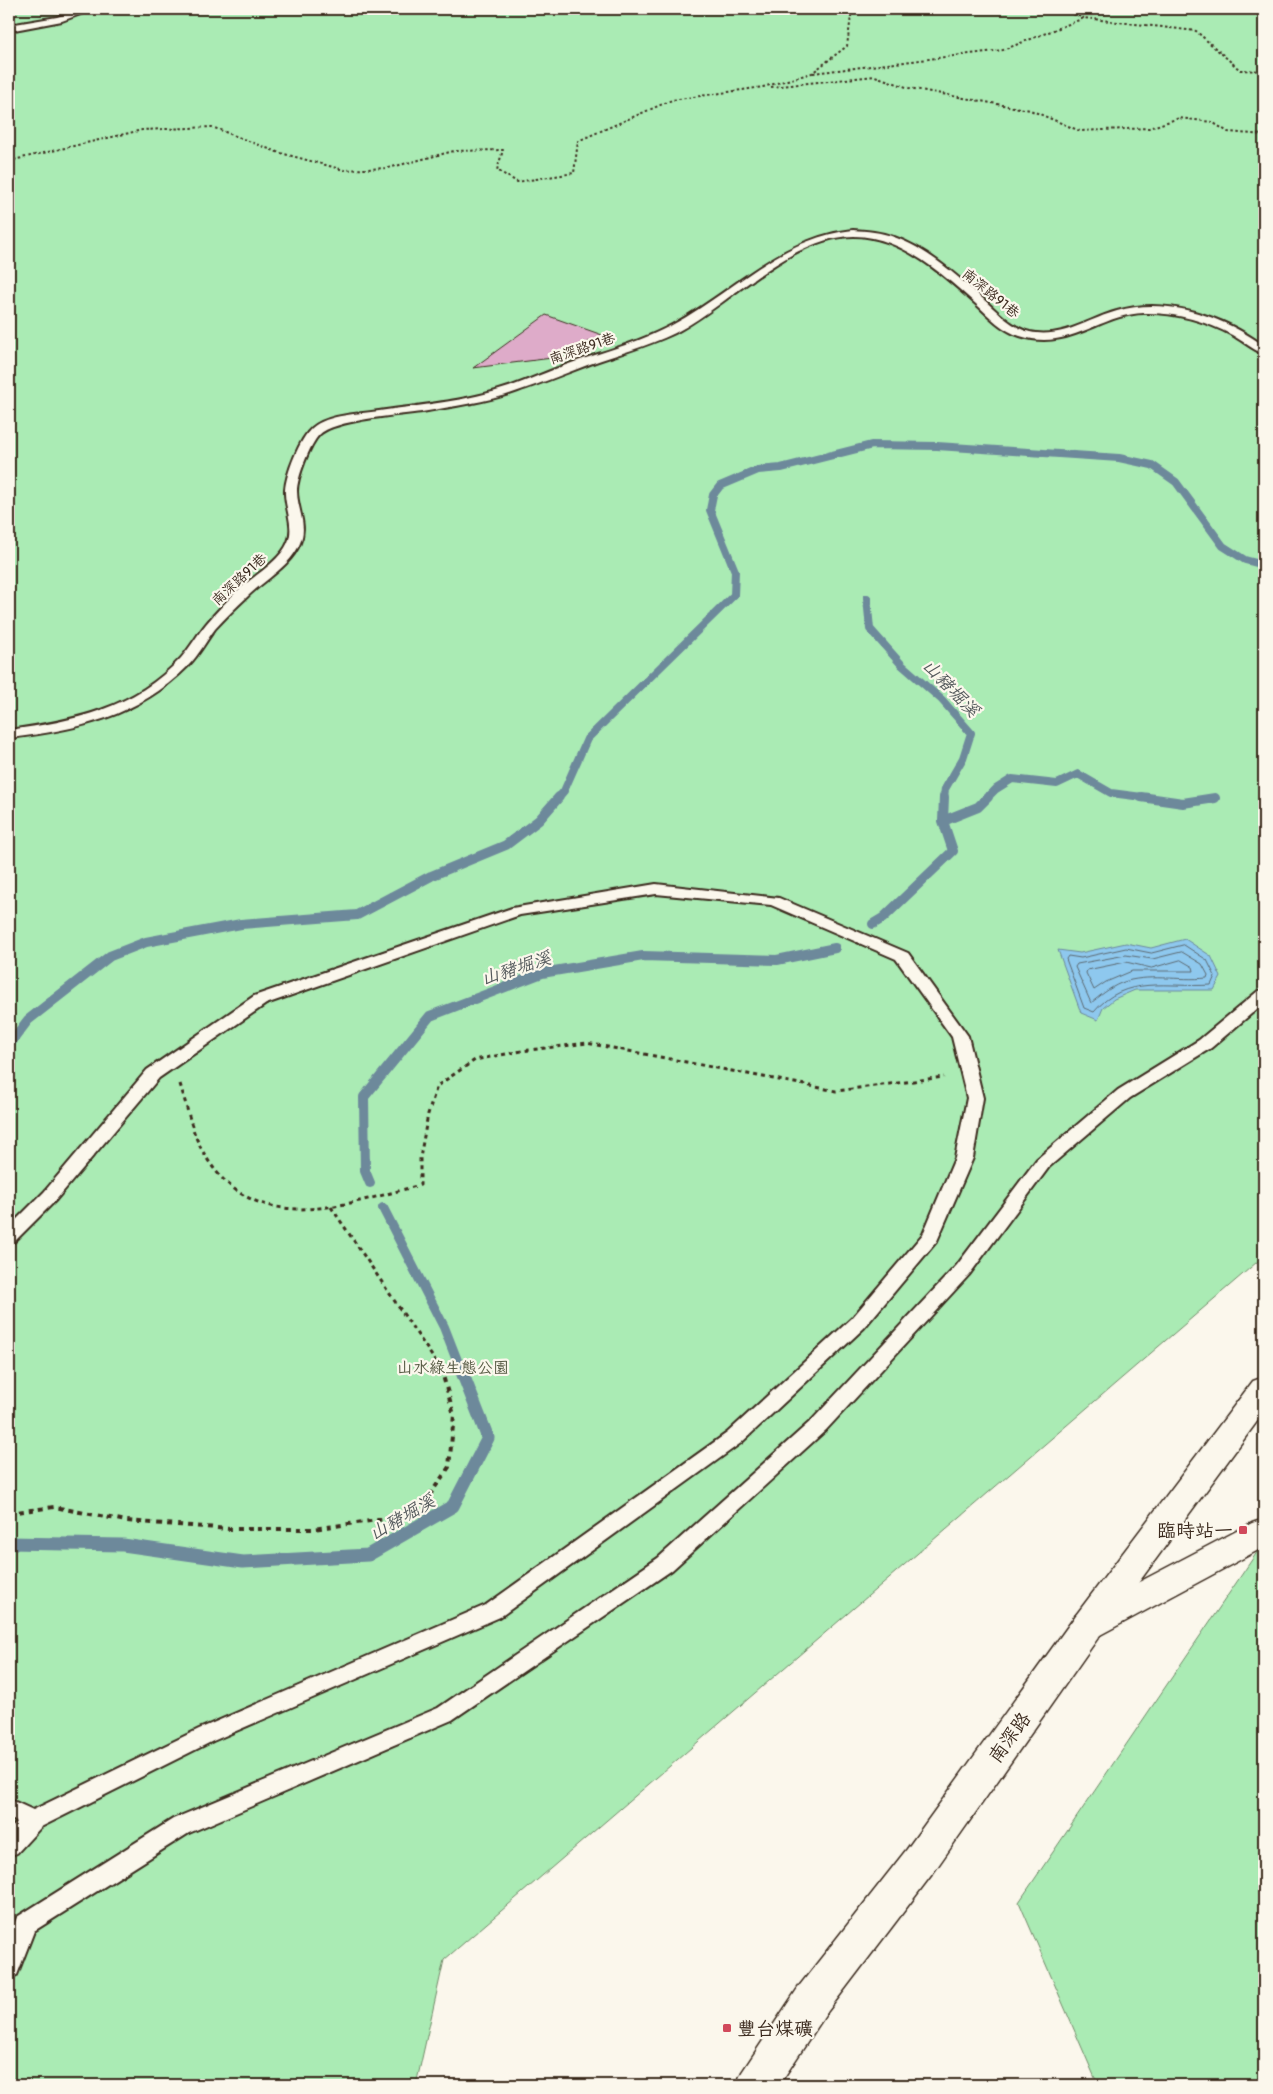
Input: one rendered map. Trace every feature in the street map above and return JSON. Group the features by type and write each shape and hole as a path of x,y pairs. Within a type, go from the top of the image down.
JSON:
{"main road":[{"name":"南深路","path":"756,2085 814,1998 920,1860 1088,1625 1264,1389"},
{"path":"1088,1625 1264,1532"}],"lane":[{"path":"9,28 59,18 90,9"},
{"name":"南深路91巷","path":"9,734 39,730 101,716 126,706 155,688 186,661 211,626 243,593 286,556 295,541 297,525 291,491 294,475 310,437 319,428 339,421 506,392 652,339 687,321 720,297 792,252 830,236 849,233 872,235 893,240 910,249 977,298 1005,325 1016,332 1034,336 1056,337 1075,333 1092,324 1125,312 1149,310 1173,312 1203,319 1228,328 1264,351"},
{"path":"9,1237 50,1196 153,1074 260,1000 517,911 656,889 774,902 902,956 960,1036 975,1098 964,1158 931,1237 858,1323 734,1438 493,1611 206,1734 33,1820 9,1846"},
{"path":"9,1968 25,1924 181,1826 445,1714 665,1564 819,1425 963,1270 1043,1163 1124,1094 1205,1044 1264,995"},
{"path":"9,1808 33,1820"}],"path":[{"path":"812,73 847,46 852,9"},
{"path":"1059,9 1084,18 1196,31 1240,70 1264,71"},
{"path":"763,88 812,73 1003,50 1084,18"},
{"path":"9,160 142,130 212,127 277,152 344,170 388,168 454,151 503,150 497,170 517,182 574,174 578,141 672,100 875,76 909,88 1030,110 1080,132 1149,128 1179,118 1212,122 1228,132 1264,135"},
{"path":"172,1060 201,1148 218,1174 244,1197 281,1209 331,1207 420,1185 420,1158 426,1123 437,1086 475,1060 587,1042 836,1091 970,1074"},
{"path":"9,1513 54,1507 126,1521 230,1529 313,1529 392,1518 427,1499 449,1467 454,1415 442,1372 331,1207"}],"green space":[{"name":"山水綠生態公園","path":"9,9 1264,9 1264,1256 444,1960 416,2085 9,2085"},
{"path":"1264,1542 1264,2085 1098,2085 1019,1902"}],"water":[{"path":"1185,939 1211,956 1221,977 1214,990 1135,990 1114,999 1103,1008 1098,1020 1081,1013 1058,950 1080,953 1126,943 1151,948"}],"building":[{"path":"546,315 605,336 564,351 552,358 473,368"}],"waterway":[{"path":"558,798 564,791 587,739 734,595 735,571 710,510 713,495 720,486 758,470 781,468 872,445 937,446 1119,458 1152,465 1176,482 1223,546 1245,560 1264,565"},
{"name":"山豬堀溪","path":"867,598 870,629 902,665 942,700 971,733 963,758 945,789 944,798"},
{"path":"943,821 978,807 996,789 1012,779 1057,784 1078,774 1111,793 1150,798"},
{"path":"9,1045 28,1020 110,956 146,942 241,924 357,915 431,876 506,845 539,820 559,797"},
{"name":"山豬堀溪","path":"943,821 944,797"},
{"path":"1141,797 1183,803 1215,798 1212,798"},
{"name":"山豬堀溪","path":"873,924 883,918 953,851 943,821"},
{"name":"山豬堀溪","path":"370,1183 365,1171 364,1097 430,1016 542,973 643,956 777,960 835,948"},
{"name":"山豬堀溪","path":"383,1208 444,1327 460,1368"},
{"name":"山豬堀溪","path":"9,1543 123,1545 243,1562 368,1555 453,1506 488,1438 460,1367"}],"place":[{"name":"臨時站一","path":"1243,1530"},
{"name":"豐台煤礦","path":"727,2028"}]}
